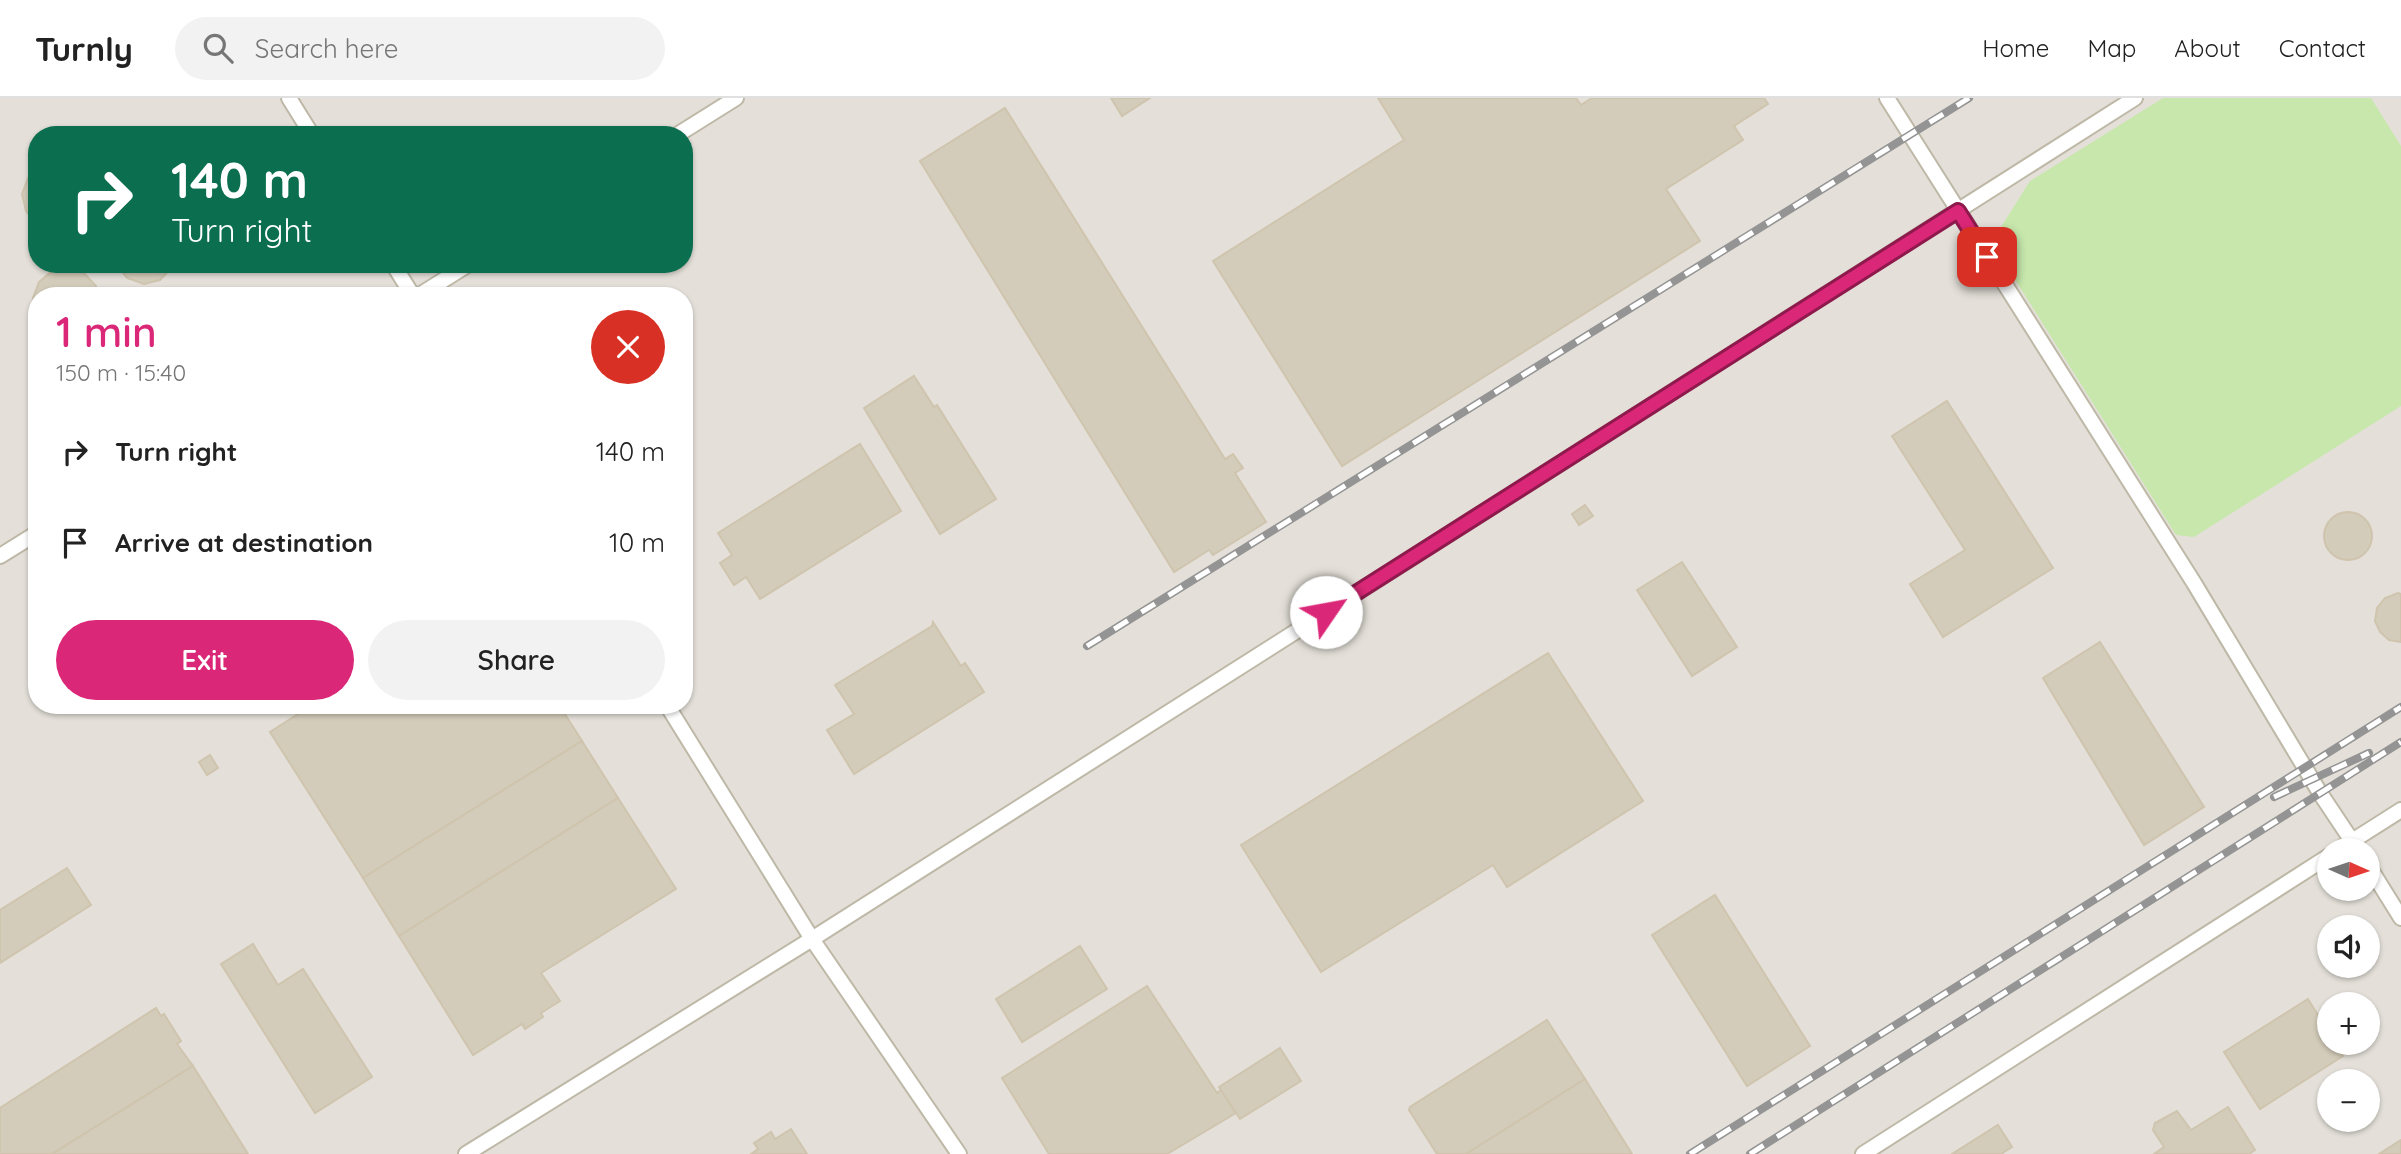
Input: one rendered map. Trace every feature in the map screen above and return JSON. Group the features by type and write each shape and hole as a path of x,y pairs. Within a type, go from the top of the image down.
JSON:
{"lane":[{"path":"289,98 306,126"},
{"path":"691,126 736,98"},
{"path":"1886,98 2194,583 2350,838"},
{"path":"466,1154 811,939 2135,98"},
{"path":"431,287 454,273"},
{"path":"0,556 28,539"},
{"path":"673,714 811,939 959,1154"},
{"path":"2365,838 2401,810"},
{"path":"1863,1154 2317,864"},
{"path":"2380,884 2401,918"}],"shaded area":[{"path":"0,98 2401,98 2401,1154 0,1154"}],"green space":[{"path":"2163,98 2371,98 2401,146 2401,406 2194,537 2176,535 2009,270 2001,227 2030,181"}],"building":[{"path":"1111,98 1150,98 1122,116"},
{"path":"1378,98 1576,98 1581,105 1592,98 1764,98 1768,104 1734,126 1743,140 1666,189 1700,241 1342,466 1213,261 1404,140"},
{"path":"1005,108 1225,459 1233,454 1243,468 1235,473 1266,522 1213,555 1209,550 1174,572 920,161"},
{"path":"28,178 28,213 26,211 22,194"},
{"path":"50,273 84,273 96,287 37,287"},
{"path":"123,273 167,273 160,280 144,284 127,278"},
{"path":"914,376 934,407 937,405 996,499 940,534 864,408"},
{"path":"1947,401 2053,568 1943,637 1910,584 1965,550 1892,436"},
{"path":"860,444 901,511 760,599 746,577 734,585 720,563 732,555 718,533"},
{"path":"1585,505 1593,516 1579,525 1572,514"},
{"path":"2348,512 2365,519 2372,536 2365,553 2348,560 2331,553 2324,536 2331,519"},
{"path":"1682,562 1737,647 1692,676 1637,590"},
{"path":"2401,594 2401,642 2389,640 2380,632 2375,621 2377,608 2385,598"},
{"path":"933,622 961,666 965,663 984,692 854,774 827,730 854,714 835,685 932,626"},
{"path":"2100,642 2204,807 2144,845 2043,678"},
{"path":"1548,653 1643,801 1507,887 1493,865 1321,972 1241,845"},
{"path":"298,714 565,714 582,741 363,878 270,732"},
{"path":"582,741 618,798 399,936 363,878"},
{"path":"210,755 218,768 207,775 199,762"},
{"path":"618,798 676,889 541,973 560,1001 541,1013 543,1017 525,1029 522,1024 473,1055 399,936"},
{"path":"67,868 91,905 0,963 0,910"},
{"path":"1715,895 1810,1046 1747,1086 1652,935"},
{"path":"253,944 278,985 303,969 372,1077 315,1113 221,964"},
{"path":"1080,946 1107,989 1022,1042 996,999"},
{"path":"1147,986 1217,1093 1221,1090 1236,1113 1167,1154 1049,1154 1002,1078"},
{"path":"2308,999 2317,1014 2317,1055 2343,1056 2323,1069 2317,1069 2317,1073 2260,1109 2224,1052"},
{"path":"156,1008 161,1016 164,1014 181,1041 177,1044 193,1066 52,1154 0,1154 0,1108"},
{"path":"1547,1020 1585,1079 1466,1154 1437,1154 1409,1110 1410,1107"},
{"path":"1280,1048 1301,1081 1240,1119 1219,1087"},
{"path":"193,1066 248,1154 52,1154"},
{"path":"1585,1079 1632,1154 1466,1154"},
{"path":"2228,1107 2255,1150 2249,1154 2154,1154 2164,1147 2153,1130 2155,1123 2177,1111 2191,1130"},
{"path":"1998,1125 2012,1147 2001,1154 1952,1154"},
{"path":"791,1129 807,1154 751,1154 758,1149 754,1143 771,1132 775,1139"},
{"path":"2401,1140 2401,1154 2379,1154"}],"railway":[{"path":"1087,646 1969,98"},
{"path":"1690,1154 2401,707"},
{"path":"1750,1154 2401,742"},
{"path":"2274,797 2369,753"}],"route":[{"path":"1326,612 1958,211 1987,257"}]}
